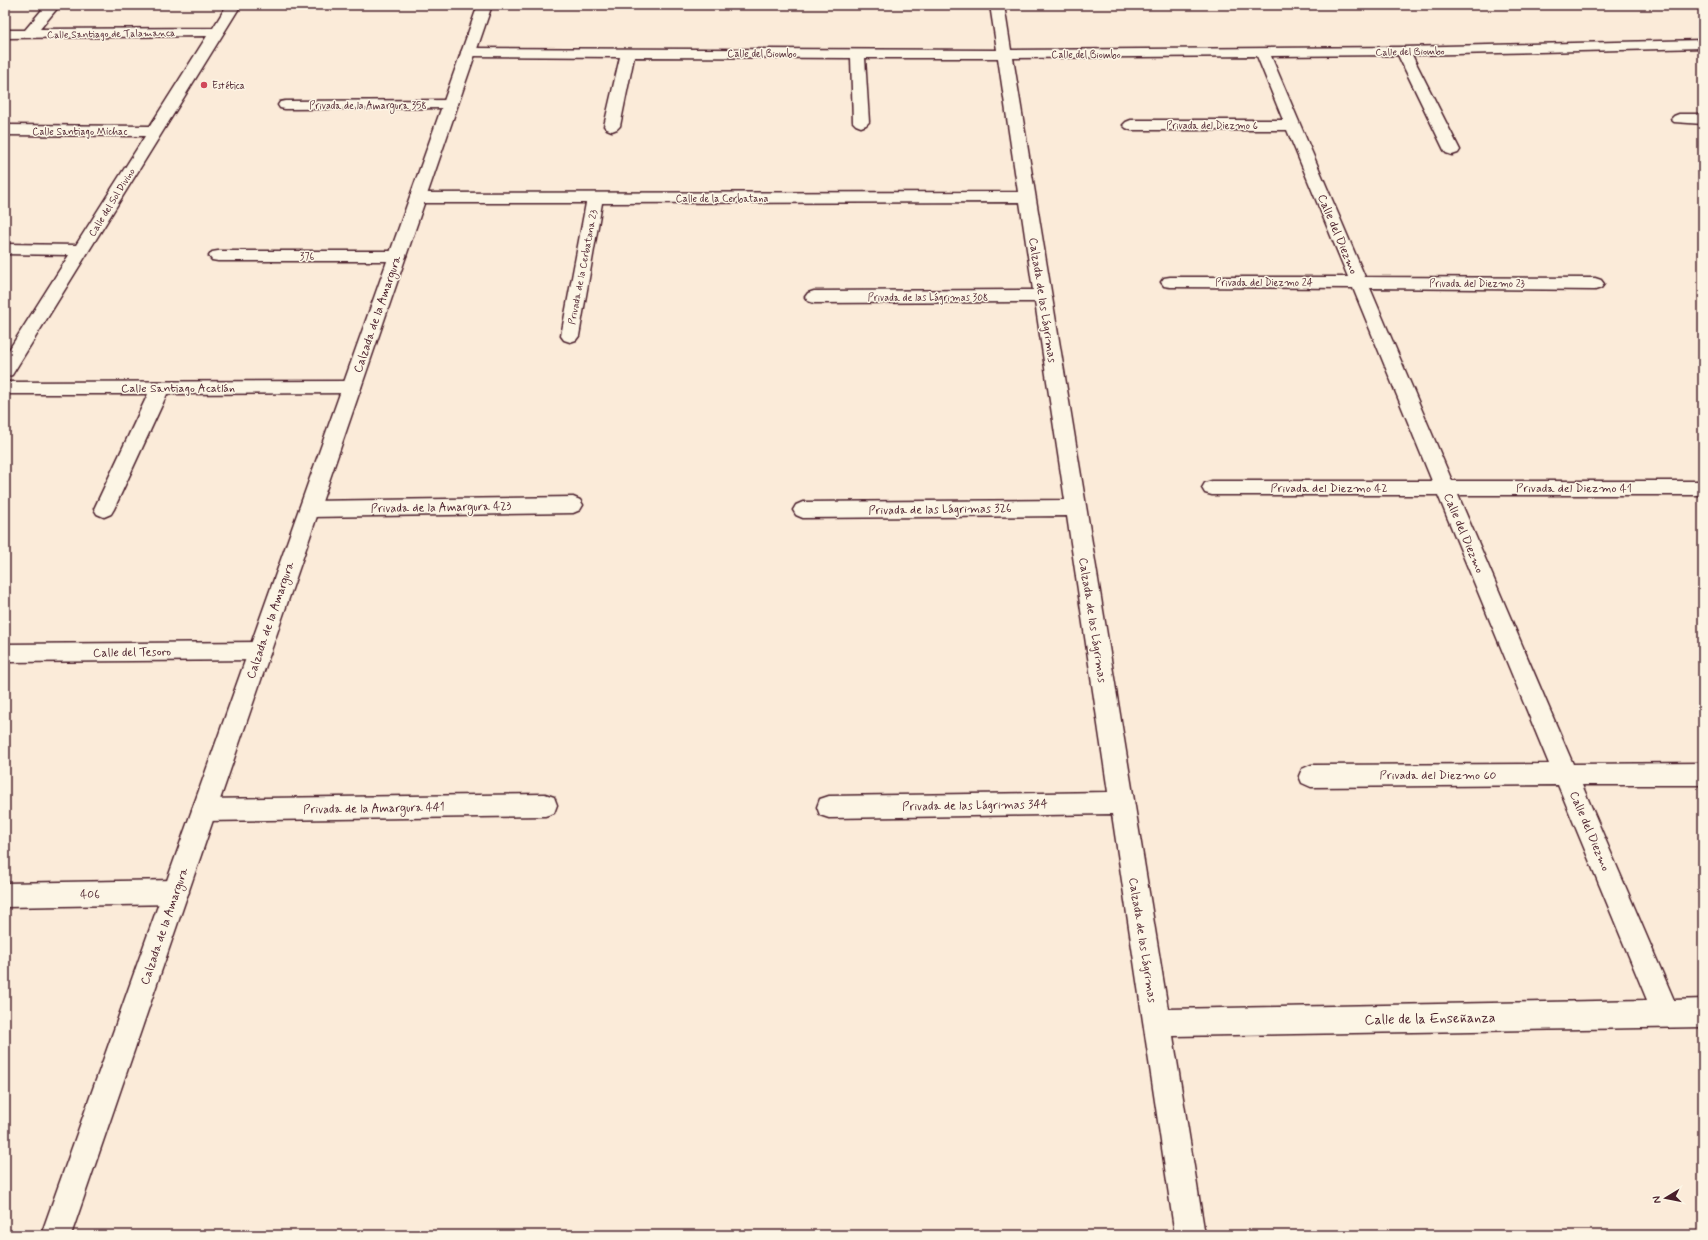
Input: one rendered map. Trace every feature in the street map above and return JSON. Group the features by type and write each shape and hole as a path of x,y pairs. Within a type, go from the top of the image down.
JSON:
{"street":[{"path":"29,34 53,5"},
{"name":"Calle del Sol Divino","path":"5,371 234,5"},
{"name":"Calzada de la Amargura","path":"56,1235 485,5"},
{"name":"Calzada de las Lágrimas","path":"997,5 1190,1235"},
{"name":"Calle Santiago de Talamanca","path":"5,34 217,32"},
{"name":"Calle del Biombo","path":"468,52 1004,54 1403,52 1703,44"},
{"path":"612,126 628,52"},
{"name":"Calle del Diezmo","path":"1262,52 1666,1014"},
{"path":"1403,52 1452,150"},
{"path":"858,53 861,122"},
{"name":"Privada de la Amargura 358","path":"285,105 450,104"},
{"path":"1679,119 1703,119"},
{"name":"Privada del Diezmo 6","path":"1131,125 1292,125"},
{"name":"Calle Santiago Michac","path":"5,130 155,131"},
{"name":"Calle de la Cerbatana","path":"418,198 1027,197"},
{"name":"Privada de la Cerbatana 23","path":"570,336 595,198"},
{"path":"5,249 81,250"},
{"name":"376","path":"218,256 398,256"},
{"name":"Privada del Diezmo 24","path":"1170,282 1359,282"},
{"name":"Privada del Diezmo 23","path":"1359,282 1595,284"},
{"name":"Privada de las Lágrimas 308","path":"814,297 1042,296"},
{"name":"Calle Santiago Acatlán","path":"5,388 352,387"},
{"path":"104,509 160,388"},
{"name":"Privada del Diezmo 42","path":"1212,488 1446,488"},
{"name":"Privada del Diezmo 41","path":"1446,488 1703,488"},
{"name":"Privada de la Amargura 423","path":"309,509 573,505"},
{"name":"Privada de las Lágrimas 326","path":"803,510 1076,508"},
{"name":"Calle del Tesoro","path":"5,653 260,651"},
{"name":"Privada del Diezmo 60","path":"1311,776 1703,774"},
{"name":"Privada de las Lágrimas 344","path":"829,807 1122,802"},
{"name":"Privada de la Amargura 441","path":"204,810 544,806"},
{"name":"406","path":"5,895 176,892"},
{"name":"Calle de la Enseñanza","path":"1156,1024 1703,1013"}],"place":[{"name":"Estética","path":"204,85"}]}
